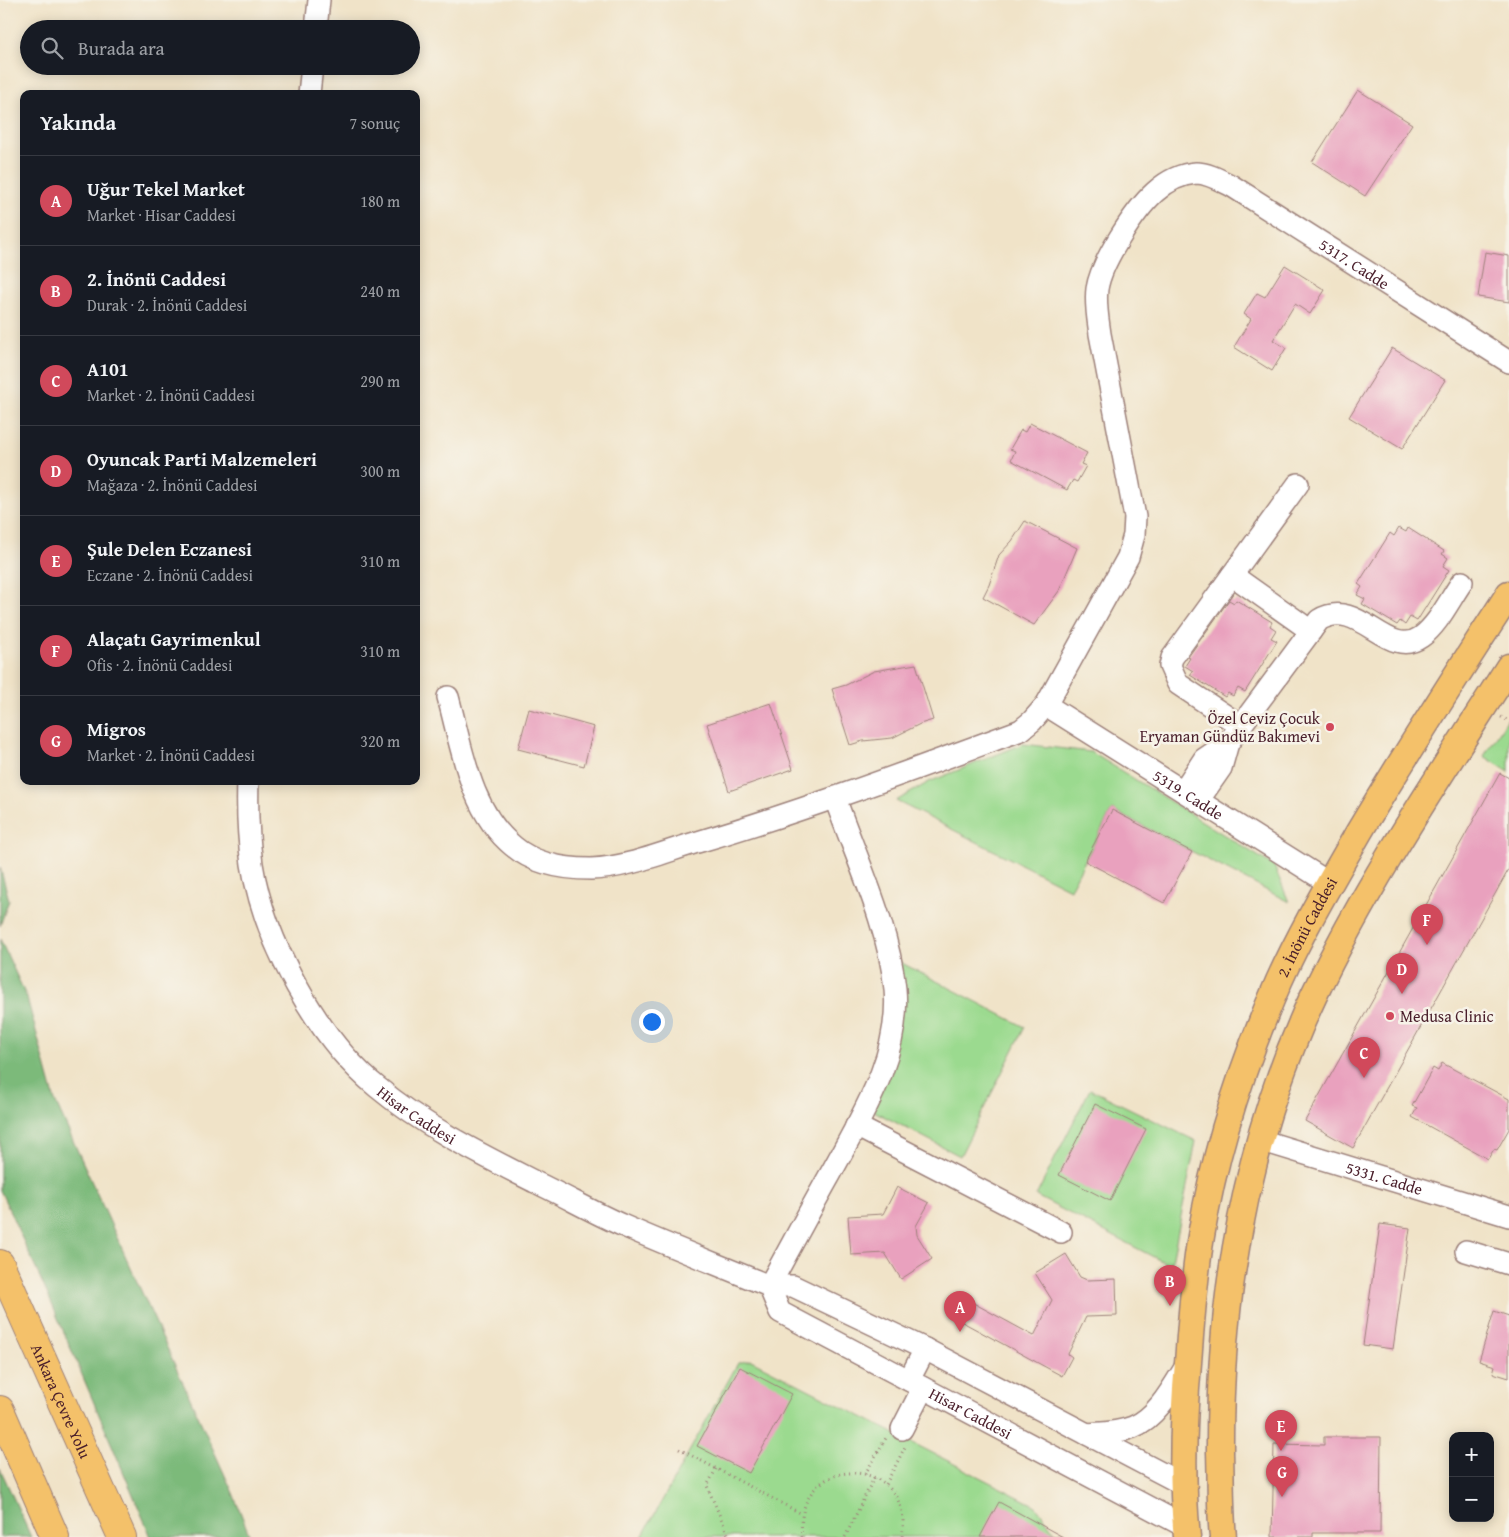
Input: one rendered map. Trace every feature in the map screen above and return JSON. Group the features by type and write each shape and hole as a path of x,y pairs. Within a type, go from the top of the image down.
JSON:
{"highway":[{"name":"Ankara Çevre Yolu","path":"1,1269 122,1537"},
{"path":"0,1410 55,1537"}],"main road":[{"name":"2. İnönü Caddesi","path":"1187,1532 1184,1485 1188,1363 1201,1234 1226,1130 1264,1018 1280,979 1329,883 1402,759 1509,594"},
{"path":"1187,1532 1222,1531 1220,1396 1228,1298 1243,1208 1260,1140 1273,1099 1314,996 1348,932 1395,847 1509,667"},
{"path":"1226,1130 1260,1140"},
{"path":"1184,1485 1220,1485"}],"street":[{"path":"317,20 318,0"},
{"path":"310,90 311,75"},
{"name":"5317. Cadde","path":"1046,705 1128,557 1134,535 1135,517 1100,334 1097,288 1105,263 1144,204 1169,181 1197,173 1211,176 1232,186 1509,362"},
{"path":"1241,726 1178,684 1170,666 1172,658 1298,484"},
{"path":"1232,575 1311,630"},
{"path":"1190,796 1204,759 1228,743 1319,620 1328,614 1344,614 1400,643 1415,641 1427,632 1462,582"},
{"path":"448,697 476,795 495,829 514,847 538,861 557,866 593,869 623,864 788,815 1021,730 1046,705"},
{"name":"5319. Cadde","path":"1046,705 1329,883"},
{"name":"Hisar Caddesi","path":"248,785 247,821 252,865 267,922 278,949 317,1020 375,1085 407,1110 468,1148 622,1225 769,1286 793,1286 925,1349 1184,1485"},
{"path":"769,1286 856,1126 885,1062 894,1016 895,992 888,951 876,912 834,798"},
{"path":"856,1126 1061,1232"},
{"name":"5331. Cadde","path":"1260,1140 1509,1216"},
{"path":"1466,1251 1509,1264"},
{"name":"Hisar Caddesi","path":"769,1286 780,1312 1187,1532"},
{"path":"899,1435 916,1384 925,1349"},
{"path":"1087,1434 1118,1432 1134,1427 1147,1418 1164,1399 1188,1363"}],"path":[{"path":"865,1474 899,1435"},
{"path":"886,1484 899,1435"},
{"path":"680,1449 802,1514"},
{"path":"716,1469 707,1486 729,1537"},
{"path":"802,1537 804,1504 813,1489 826,1479 843,1473 875,1476 886,1484 896,1496 902,1510 904,1525 902,1537"},
{"path":"845,1537 875,1476"}],"green space":[{"path":"1509,717 1509,772 1484,756"},
{"path":"1023,744 1091,752 1274,866 1289,902 1112,810 1070,889 896,801 929,782"},
{"path":"0,867 9,900 0,926"},
{"path":"0,939 27,998 55,1101 233,1493 250,1537 151,1537 51,1302 0,1190"},
{"path":"898,961 1025,1027 960,1156 868,1108"},
{"path":"1090,1089 1196,1141 1171,1266 1036,1196"},
{"path":"751,1360 1036,1506 1058,1537 642,1537 738,1363"},
{"path":"0,1468 31,1537 0,1537"}],"building":[{"path":"1358,90 1412,124 1365,196 1312,162"},
{"path":"1485,252 1509,256 1509,302 1478,297"},
{"path":"1285,265 1325,290 1310,314 1295,304 1273,340 1286,348 1272,371 1234,347 1251,319 1244,314 1257,293 1265,297"},
{"path":"1392,348 1445,380 1402,449 1349,417"},
{"path":"1030,423 1087,453 1081,464 1086,466 1077,482 1073,480 1067,490 1011,460 1015,451 1010,449 1021,430 1025,432"},
{"path":"1025,521 1077,548 1059,591 1034,625 983,597 999,555 1012,541"},
{"path":"1399,528 1406,532 1408,528 1444,551 1442,554 1448,558 1443,566 1449,570 1417,621 1410,617 1405,625 1400,621 1397,625 1362,604 1365,599 1357,595 1362,587 1358,584 1390,533 1394,536"},
{"path":"1229,600 1234,603 1236,600 1272,622 1270,626 1276,630 1271,638 1277,641 1245,692 1238,688 1233,696 1228,693 1225,697 1190,675 1193,671 1185,666 1190,658 1188,657"},
{"path":"916,664 933,720 920,724 892,738 863,741 850,745 832,689 846,685 874,671"},
{"path":"771,703 793,769 729,791 707,724"},
{"path":"529,709 594,727 584,766 518,749"},
{"path":"1500,773 1509,778 1509,869 1353,1148 1305,1121"},
{"path":"1112,810 1192,852 1164,903 1085,861"},
{"path":"1442,1063 1509,1099 1509,1129 1497,1150 1494,1149 1488,1159 1412,1117 1417,1108 1412,1106 1433,1068 1438,1071"},
{"path":"1095,1104 1146,1129 1110,1201 1059,1175"},
{"path":"897,1187 929,1203 916,1226 917,1235 932,1259 901,1279 885,1253 851,1255 848,1216 883,1214"},
{"path":"1380,1224 1410,1228 1393,1349 1363,1345"},
{"path":"1066,1254 1080,1277 1087,1280 1116,1279 1117,1316 1086,1317 1068,1354 1072,1357 1062,1376 955,1318 966,1299 1034,1336 1052,1300 1035,1273"},
{"path":"1494,1311 1509,1316 1509,1378 1493,1373 1495,1366 1479,1361"},
{"path":"740,1367 792,1394 749,1473 697,1446"},
{"path":"1324,1437 1381,1437 1380,1533 1313,1533 1313,1537 1272,1537 1274,1444 1324,1445"},
{"path":"999,1502 1063,1537 980,1537"}],"place":[{"name":"Özel Ceviz Çocuk Eryaman Gündüz Bakımevi","path":"1330,727"},
{"name":"Alaçatı Gayrimenkul","path":"1427,945"},
{"name":"Oyuncak Parti Malzemeleri","path":"1402,994"},
{"name":"Medusa Clinic","path":"1390,1016"},
{"name":"A101","path":"1364,1078"},
{"name":"2. İnönü Caddesi","path":"1170,1306"},
{"name":"Uğur Tekel Market","path":"960,1332"},
{"name":"Şule Delen Eczanesi","path":"1281,1451"},
{"name":"Migros","path":"1282,1497"}]}
